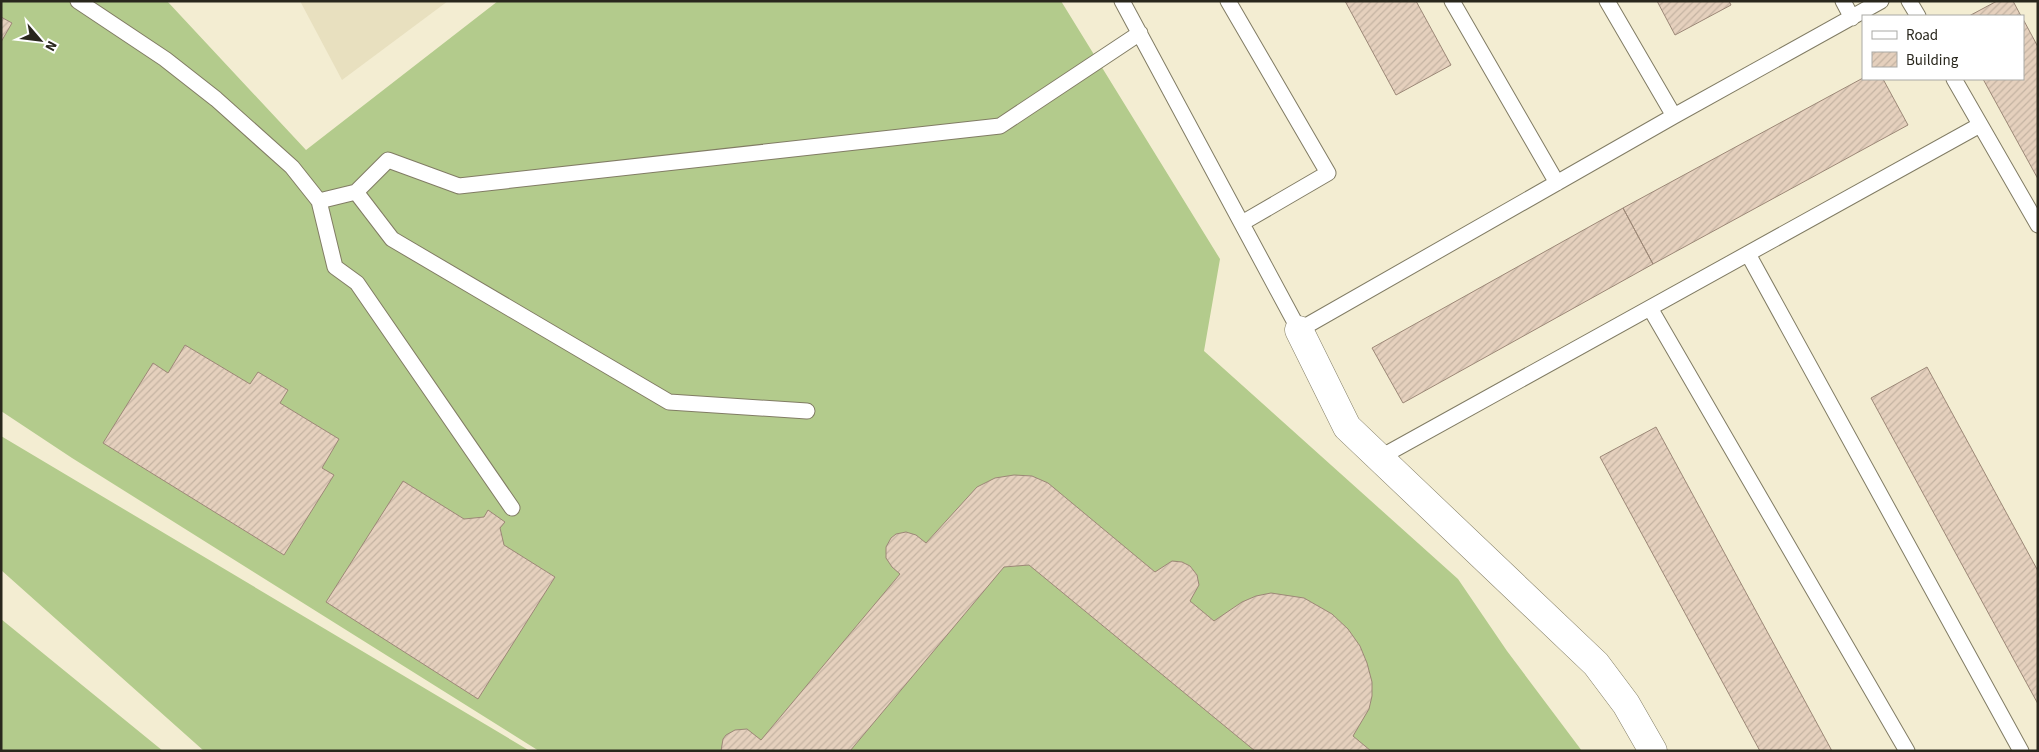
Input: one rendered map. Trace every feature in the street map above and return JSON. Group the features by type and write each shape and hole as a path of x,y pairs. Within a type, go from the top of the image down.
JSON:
{"street":[{"path":"1299,330 1347,427 1596,664 1626,704 1653,751"}],"lane":[{"path":"78,1 164,60 216,99 292,167 319,201 335,267 357,283 512,508"},
{"path":"1122,1 1299,330 1674,116 1881,1"},
{"path":"1228,1 1328,173 1242,223"},
{"path":"1452,1 1557,183"},
{"path":"1607,1 1674,116"},
{"path":"1842,1 1852,18"},
{"path":"1909,1 1917,15"},
{"path":"319,201 356,192 388,160 459,186 1000,126 1140,33"},
{"path":"1955,80 2038,225"},
{"path":"1379,458 1980,125"},
{"path":"356,192 392,239 670,402 807,411"},
{"path":"1748,254 2021,751"},
{"path":"1650,308 1906,751"}],"shaded area":[{"path":"300,1 448,1 342,80"}],"green space":[{"path":"1,1 167,1 306,150 498,1 1061,1 1220,259 1204,351 1458,579 1507,651 1582,751 539,751 72,458 1,411"},
{"path":"1,436 530,751 204,751 1,570"},
{"path":"1,619 163,751 1,751"}],"building":[{"path":"1345,1 1416,1 1451,65 1396,95"},
{"path":"1657,1 1729,1 1731,5 1675,35"},
{"path":"1997,1 2013,1 2020,15 1971,15"},
{"path":"1,17 12,23 1,42"},
{"path":"2024,21 2038,47 2038,179 1984,80 2024,80"},
{"path":"1862,79 1884,80 1908,125 1653,264 1623,208"},
{"path":"1623,208 1653,264 1403,403 1372,348"},
{"path":"185,345 250,384 258,372 288,390 280,403 339,439 322,468 334,475 284,555 103,443 153,363 168,373"},
{"path":"1927,367 2038,571 2038,704 1871,398"},
{"path":"1656,427 1832,751 1760,751 1600,457"},
{"path":"1014,475 1032,476 1048,483 1155,572 1172,561 1182,562 1190,566 1197,575 1199,585 1190,601 1214,621 1242,602 1256,596 1271,593 1304,598 1332,614 1348,629 1360,646 1367,663 1372,682 1372,696 1369,709 1353,736 1371,751 1255,751 1029,565 1004,567 850,751 721,751 723,739 735,730 747,729 761,740 900,574 886,558 886,547 891,538 896,534 906,532 916,535 926,543 977,487 995,478"},
{"path":"403,481 464,519 484,517 488,510 505,522 500,528 504,545 555,577 478,699 326,602"}]}
